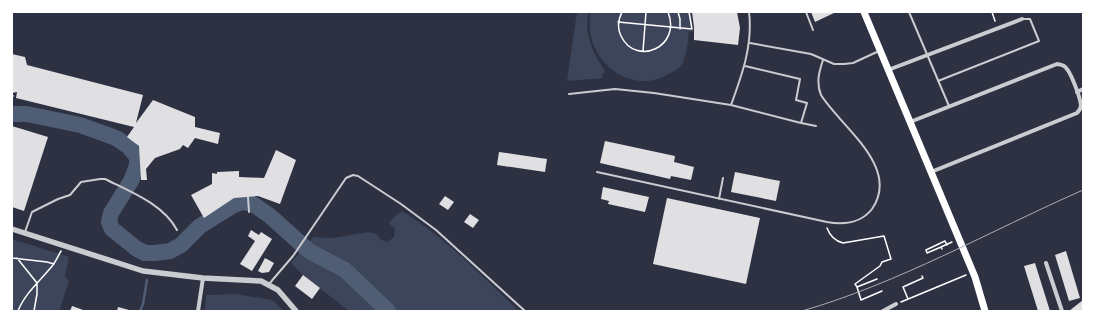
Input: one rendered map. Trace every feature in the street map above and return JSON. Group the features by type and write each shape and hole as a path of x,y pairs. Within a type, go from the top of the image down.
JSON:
{"highway":[{"path":"864,12 974,274 985,311"}],"street":[{"path":"888,70 1022,19"},
{"path":"910,122 1057,64 1064,66 1068,70 1081,105 1077,113 931,172"},
{"path":"1077,92 1083,89"},
{"path":"12,229 143,271 203,278 261,281 278,290 296,311"},
{"path":"1046,263 1062,311"},
{"path":"198,311 203,278"},
{"path":"883,311 896,304"}],"lane":[{"path":"731,105 745,66 750,43 749,12"},
{"path":"806,12 813,30"},
{"path":"909,12 949,106"},
{"path":"938,81 1039,41 1030,19 1022,19"},
{"path":"750,43 810,54 834,64 853,63 880,51"},
{"path":"597,172 827,222 844,224 851,222 869,212 878,199 880,182 877,168 871,158 821,95 818,89 823,60"},
{"path":"745,66 800,79 796,100 807,103 801,123"},
{"path":"569,94 615,88 731,105 816,126"},
{"path":"268,285 293,256 346,178 353,175 358,176 401,204 436,230 525,311"},
{"path":"718,199 723,178"},
{"path":"25,233 32,212 58,199 70,195 81,182 100,179 105,179 141,197 164,213 172,221 177,230"},
{"path":"248,197 249,212"}],"path":[{"path":"622,12 618,22 620,34 624,42 631,48 642,51 656,49 664,44 669,36 671,28 671,19 668,12"},
{"path":"642,51 646,12"},
{"path":"678,12 680,28"},
{"path":"618,22 692,29 689,12"},
{"path":"992,12 998,27"},
{"path":"827,222 827,227 831,236 838,242 847,243 884,236 891,258 882,262 880,266 855,284 861,300 882,291"},
{"path":"944,246 927,253 926,250 945,241 947,245"},
{"path":"18,311 21,303 36,283 54,264 65,246"},
{"path":"12,258 54,264"},
{"path":"17,258 36,283 37,294 34,311"},
{"path":"896,304 974,274"},
{"path":"908,299 904,287 923,278 922,276"},
{"path":"857,287 877,279"}],"shaded area":[{"path":"577,12 589,12 587,20 588,36 593,50 605,71 602,75 603,78 567,81"},
{"path":"591,12 691,12 693,32 689,31 686,51 682,64 672,73 646,81 633,80 622,76 611,69 602,60 596,49 591,37"},
{"path":"402,211 449,245 519,311 395,311 347,267 306,244 314,237 333,238 369,232 376,234 382,240 387,242 394,237 395,229 389,223"},
{"path":"12,239 69,257 65,276 69,281 59,311 12,311"},
{"path":"301,250 342,273 383,311 349,311 303,275 291,263"},
{"path":"235,294 272,300 284,311 205,311 206,295"}],"building":[{"path":"692,12 737,12 740,28 738,45 694,40"},
{"path":"811,12 834,12 834,13 815,22"},
{"path":"12,54 25,57 27,65 143,95 136,123 153,100 195,117 195,127 220,133 218,144 195,138 188,148 183,145 180,149 155,158 146,169 147,180 141,180 139,146 127,137 134,127 16,98 17,92 12,93"},
{"path":"12,126 48,137 24,211 12,207"},
{"path":"605,141 675,156 674,162 694,167 691,180 671,176 670,179 600,163"},
{"path":"276,150 296,160 280,204 258,196 234,198 204,218 191,195 212,184 212,173 217,174 217,172 239,171 239,177 264,178"},
{"path":"499,152 547,159 545,172 497,165"},
{"path":"735,172 780,181 776,201 731,192"},
{"path":"603,187 649,197 645,212 608,204 609,201 601,199"},
{"path":"445,196 454,202 448,210 439,204"},
{"path":"667,198 760,218 746,284 653,264"},
{"path":"470,214 479,220 473,228 464,222"},
{"path":"251,230 259,235 261,232 272,239 252,271 240,264 255,241 248,236"},
{"path":"1066,251 1080,298 1069,301 1055,255"},
{"path":"265,258 274,263 269,272 262,273 258,271"},
{"path":"1035,263 1050,311 1038,311 1024,266"},
{"path":"303,275 320,288 312,299 295,286"},
{"path":"1083,300 1083,311 1069,311"},
{"path":"72,306 86,311 70,311"},
{"path":"118,307 129,310 129,311 117,311"}],"waterway":[{"path":"12,114 27,114 80,125 116,138 128,146 137,157 137,165 131,181 111,213 109,222 112,229 137,249 145,253 170,251 181,245 200,226 234,205 242,202 253,204 270,216 309,251 345,270 388,311"},
{"path":"140,311 143,304 147,280"}],"tram line":[{"path":"802,311 874,286 909,271 1083,190"}]}
